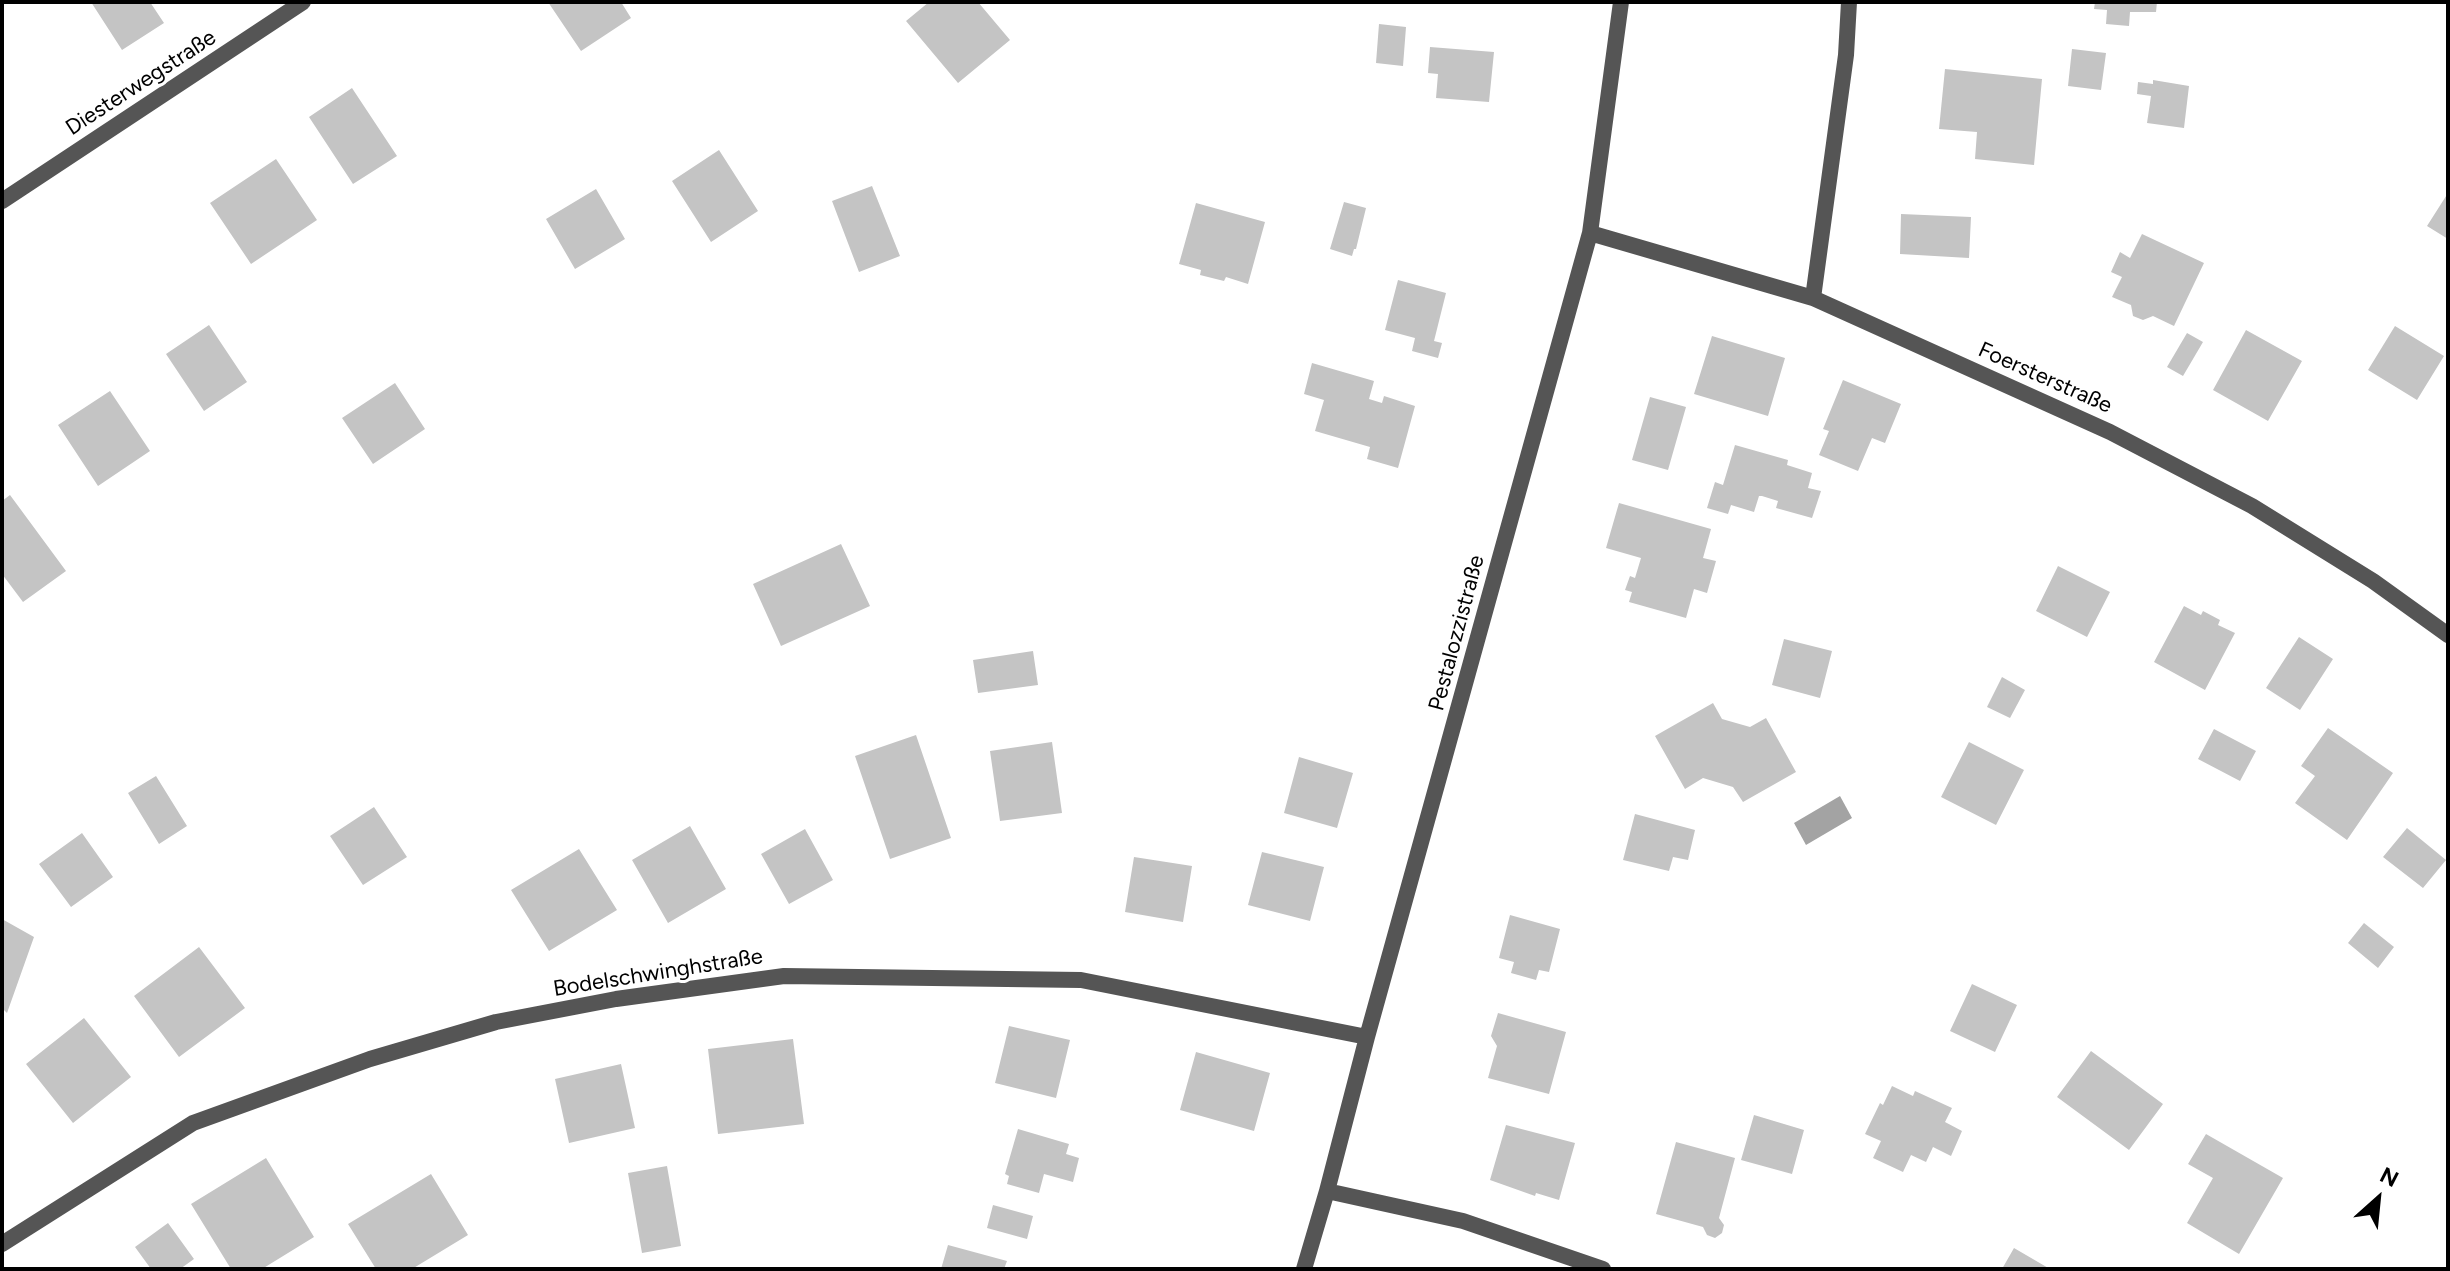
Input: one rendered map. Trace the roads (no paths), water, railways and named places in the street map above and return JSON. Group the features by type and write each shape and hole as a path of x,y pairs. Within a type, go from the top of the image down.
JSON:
{"street":[{"name":"Diesterwegstraße","path":"2,201 303,2"},
{"name":"Pestalozzistraße","path":"1304,1269 1590,233 1621,2"},
{"path":"1813,298 1846,55 1849,2"},
{"name":"Foersterstraße","path":"1590,233 1813,298 2110,432 2252,506 2373,581 2448,635"},
{"name":"Bodelschwinghstraße","path":"2,1244 193,1123 370,1059 496,1022 616,999 784,976 1081,980 1367,1037"},
{"path":"1327,1191 1463,1221 1603,1269"}]}
